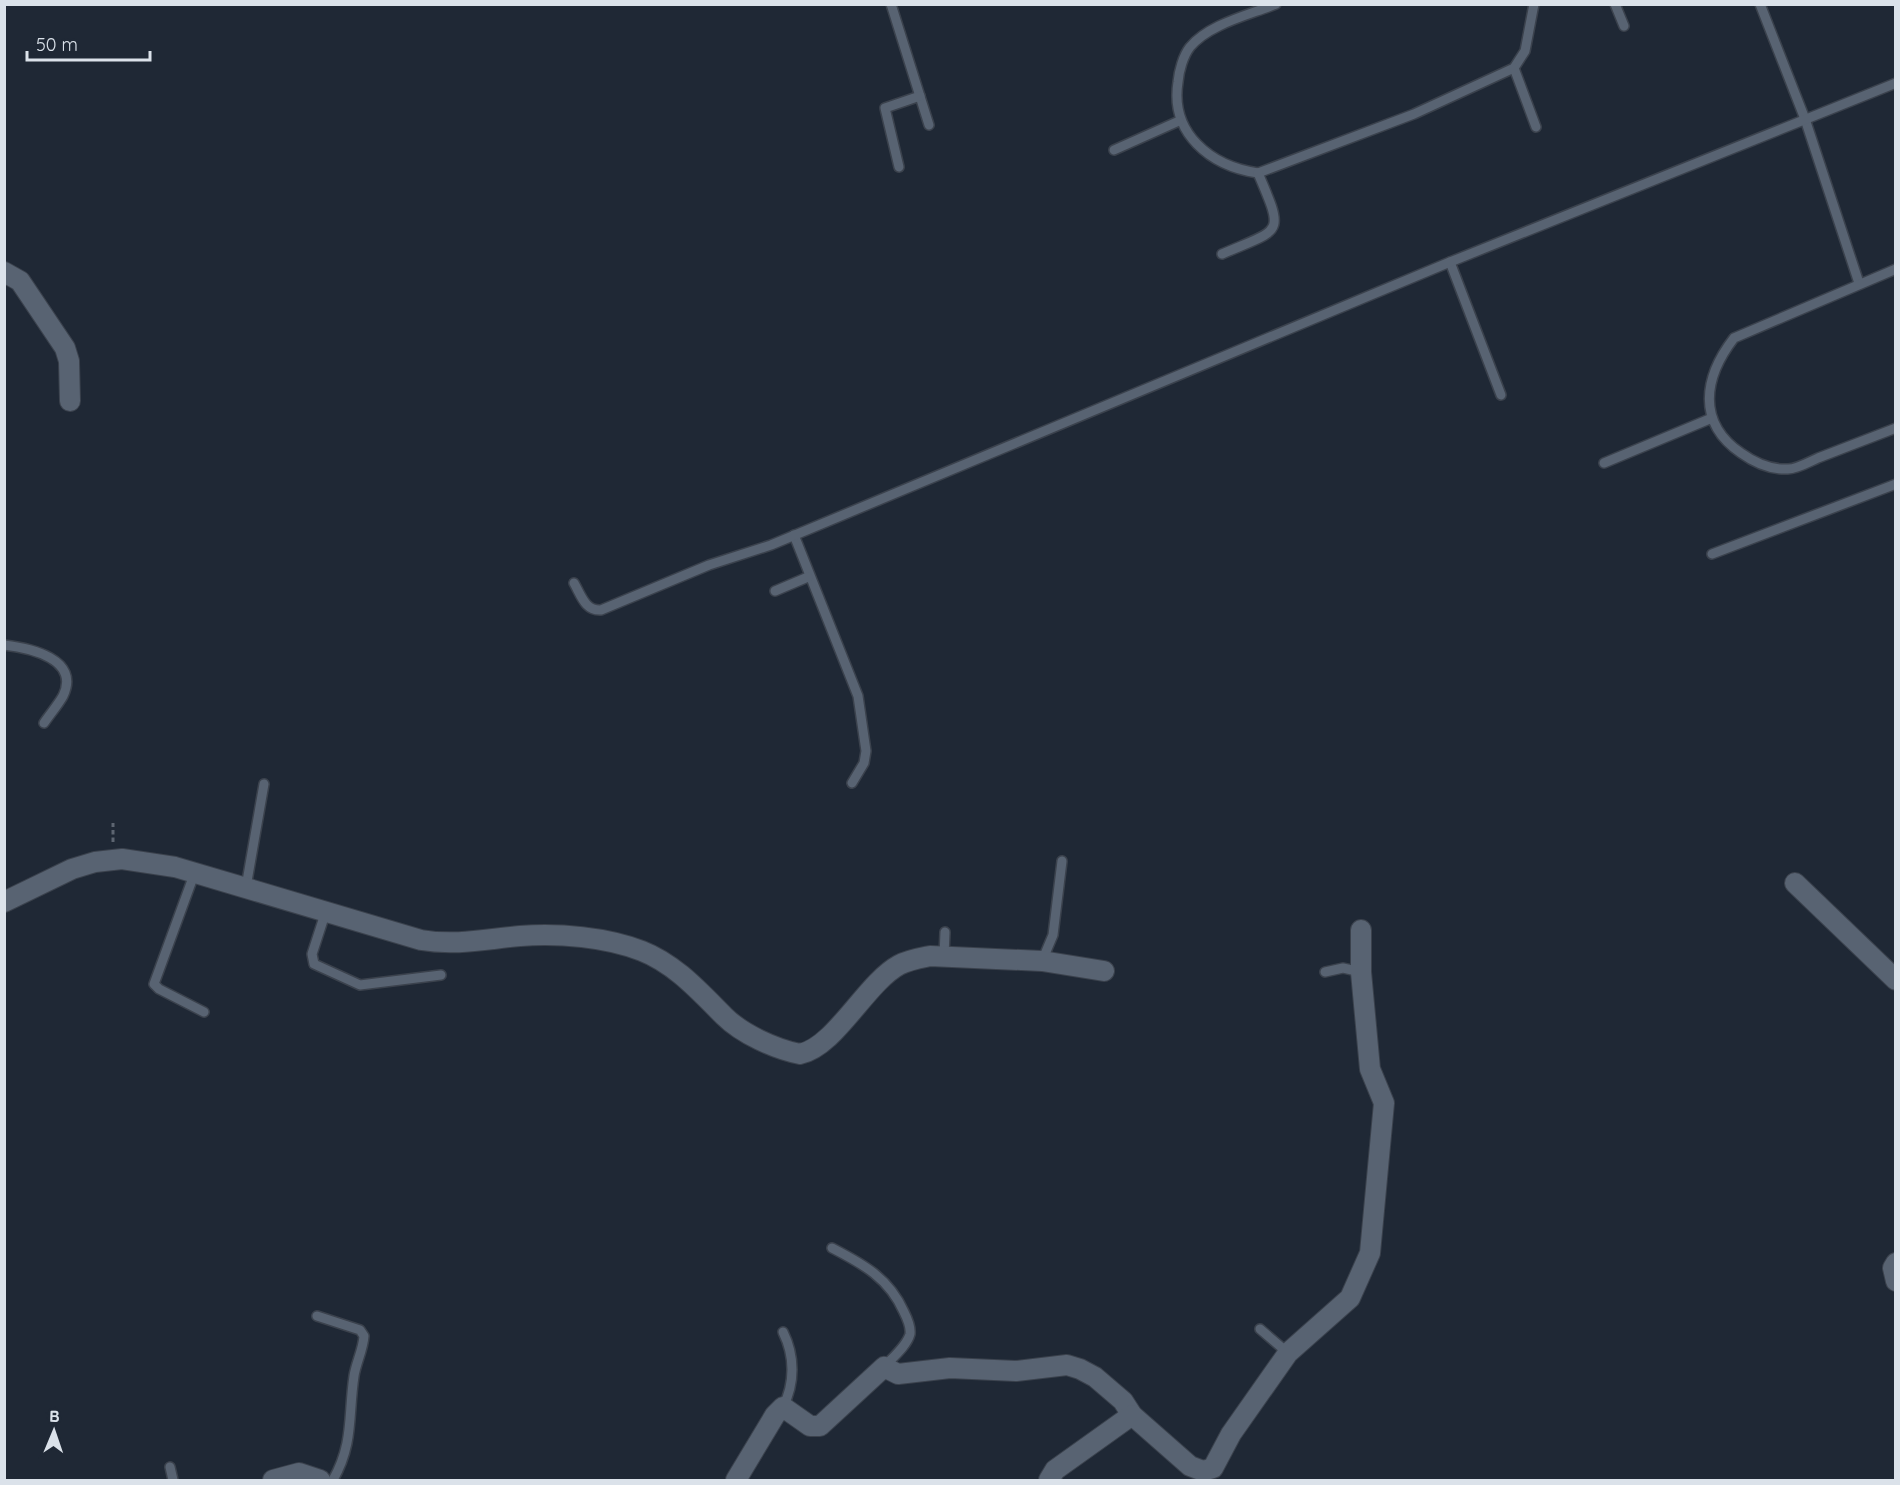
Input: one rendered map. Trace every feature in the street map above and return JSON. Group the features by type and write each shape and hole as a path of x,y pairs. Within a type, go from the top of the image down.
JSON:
{"street":[{"path":"4,272 20,281 65,348 69,361 70,400"},
{"path":"4,902 72,869 95,862 122,859 195,872 421,940 438,943 455,944 544,935 611,942 641,951 668,964 732,1022 753,1036 800,1054 819,1044 846,1018 875,984 900,964 930,956 944,956 1042,961 1104,971"},
{"path":"1795,883 1896,980"},
{"path":"736,1480 775,1415 783,1407 810,1426 820,1426 884,1367 898,1374 950,1368 1016,1371 1067,1365 1095,1377 1123,1401 1132,1415 1190,1466 1198,1471 1208,1471 1216,1466 1231,1434 1288,1353 1350,1298 1370,1253 1384,1103 1370,1069 1361,972 1361,930"},
{"path":"1896,1263 1893,1268 1896,1281"},
{"path":"1049,1480 1055,1470 1132,1415"},
{"path":"273,1480 299,1473 320,1480"}],"lane":[{"path":"891,4 929,125"},
{"path":"1276,4 1206,33 1189,48 1179,71 1175,99 1179,121 1191,139 1210,154 1238,170 1258,173 1414,114 1514,68 1525,51 1534,4"},
{"path":"1615,4 1624,26"},
{"path":"1760,4 1805,119 1859,283"},
{"path":"1514,68 1536,127"},
{"path":"574,583 588,607 601,610 709,565 794,535 1450,262 1896,82"},
{"path":"899,167 885,108 920,96"},
{"path":"1114,150 1179,121"},
{"path":"1222,254 1269,233 1275,225 1275,215 1258,173"},
{"path":"1450,262 1501,395"},
{"path":"1896,269 1734,338 1719,357 1712,376 1709,396 1712,418 1730,446 1761,465 1790,470 1896,428"},
{"path":"1604,463 1712,418"},
{"path":"1712,554 1896,484"},
{"path":"794,535 808,577 858,696 866,751 864,763 852,783"},
{"path":"775,591 808,577"},
{"path":"4,645 44,655 63,666 66,672 63,694 44,723"},
{"path":"246,886 264,784"},
{"path":"1042,961 1053,935 1062,861"},
{"path":"195,872 154,984 159,989 204,1012"},
{"path":"326,911 312,954 315,964 360,985 441,975"},
{"path":"944,956 945,932"},
{"path":"1325,972 1343,968 1361,972"},
{"path":"832,1248 874,1271 898,1299 907,1317 910,1332 907,1340 884,1367"},
{"path":"317,1316 360,1330 364,1336 354,1374 348,1444 344,1460 333,1480"},
{"path":"1260,1329 1288,1353"},
{"path":"783,1332 792,1358 791,1386 783,1407"},
{"path":"170,1467 173,1480"}]}
